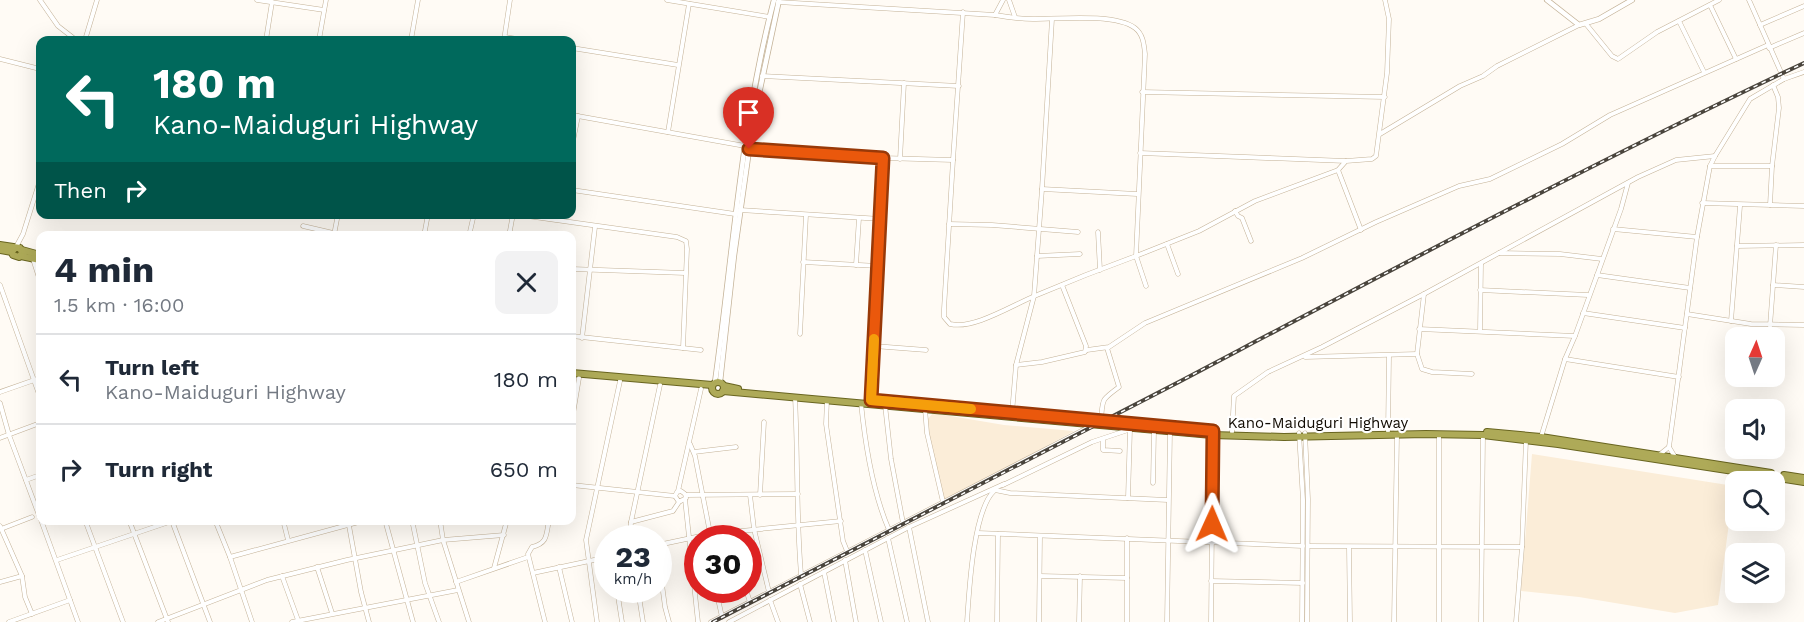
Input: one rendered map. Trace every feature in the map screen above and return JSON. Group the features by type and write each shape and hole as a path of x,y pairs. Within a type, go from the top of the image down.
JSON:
{"highway":[{"path":"0,245 36,254"},
{"path":"0,250 18,250 36,259"},
{"name":"Kano-Maiduguri Highway","path":"576,376 718,386 885,405 1212,433 1302,435 1458,430 1541,437 1804,478"},
{"name":"Kano-Maiduguri Highway","path":"576,376 701,389 718,386 795,397 871,400 1012,412 1134,428 1302,435 1484,435 1732,471"},
{"name":"Kano-Maiduguri Highway","path":"1785,479 1804,482"}],"street":[{"path":"40,0 58,26 71,36"},
{"path":"87,36 97,0"},
{"path":"257,0 324,10"},
{"path":"320,36 326,0"},
{"path":"412,36 418,0"},
{"path":"504,36 510,0"},
{"path":"667,0 770,17"},
{"path":"995,15 1003,0"},
{"path":"1009,0 1015,18"},
{"path":"1140,153 1372,159 1378,151 1385,98 1389,19 1385,0"},
{"path":"1547,0 1579,25"},
{"path":"1380,134 1460,86 1484,76 1497,66 1632,0"},
{"path":"1586,24 1612,56 1618,59 1657,32 1719,0"},
{"path":"1749,0 1784,79"},
{"path":"777,1 963,12 1015,18 1095,18 1135,27 1144,43 1136,256 1146,286"},
{"path":"718,386 735,214 770,17 777,1"},
{"path":"718,386 747,147 777,1"},
{"path":"267,36 272,2"},
{"path":"668,132 689,4"},
{"path":"1710,5 1736,58"},
{"path":"1760,26 1804,6"},
{"path":"963,12 944,309 946,321 954,325 963,325 989,316 1199,231 1255,201 1338,170 1347,160"},
{"path":"1012,412 1016,365 1034,296 1052,19"},
{"path":"1679,21 1704,72"},
{"path":"1016,365 1107,348 1121,341 1145,323 1302,258 1459,186 1490,179 1562,144 1610,115 1736,58 1804,33"},
{"path":"576,49 678,64"},
{"path":"0,59 36,68"},
{"path":"1675,458 1669,447 1697,237 1710,166 1750,99 1784,79 1804,73"},
{"path":"762,76 958,86"},
{"path":"900,159 904,83"},
{"path":"1770,205 1779,108 1778,97 1773,85"},
{"path":"1142,92 1385,98"},
{"path":"576,126 578,116 747,147 883,158 953,160"},
{"path":"1232,432 1234,396 1249,383 1268,372 1424,294 1628,183 1676,160 1714,156"},
{"path":"871,400 883,158"},
{"path":"1710,166 1772,166"},
{"path":"1338,170 1360,230"},
{"path":"1541,437 1565,359 1597,275 1628,183"},
{"path":"1042,189 1137,194"},
{"path":"576,191 735,214"},
{"path":"18,250 36,193"},
{"path":"1702,203 1740,206 1804,206"},
{"path":"1731,321 1740,206"},
{"path":"740,210 880,219"},
{"path":"1235,211 1242,218 1251,241"},
{"path":"800,334 806,215"},
{"path":"856,265 859,218"},
{"path":"545,219 677,237 686,241 683,348"},
{"path":"949,224 1078,232"},
{"path":"303,226 322,231"},
{"path":"582,338 595,227"},
{"path":"1613,229 1697,237"},
{"path":"1098,232 1100,270"},
{"path":"1167,244 1178,274"},
{"path":"1770,326 1776,245"},
{"path":"1737,246 1804,246"},
{"path":"1037,256 1080,254"},
{"path":"1498,254 1560,254 1602,259"},
{"path":"33,259 36,268"},
{"path":"803,262 878,266"},
{"path":"1480,331 1481,263"},
{"path":"576,269 685,273"},
{"path":"1597,275 1690,288"},
{"path":"0,285 36,386"},
{"path":"1062,285 1087,350"},
{"path":"1773,285 1804,287"},
{"path":"1480,290 1588,296"},
{"path":"1424,294 1417,354 1422,369 1472,374"},
{"path":"1583,314 1685,328"},
{"path":"1687,314 1770,326 1804,325"},
{"path":"1419,329 1575,336"},
{"path":"576,337 701,350"},
{"path":"874,346 926,350"},
{"path":"762,596 1098,422 1101,404 1119,387 1107,348"},
{"path":"1301,357 1417,354"},
{"path":"1388,431 1389,356"},
{"path":"1565,359 1679,377"},
{"path":"0,392 34,380"},
{"path":"597,622 586,540 620,381"},
{"path":"631,525 660,385"},
{"path":"675,496 701,389"},
{"path":"795,397 797,526 801,574"},
{"path":"827,399 829,445 843,542 847,551"},
{"path":"861,402 866,446 882,513 889,530"},
{"path":"0,403 9,435 36,506"},
{"path":"885,405 891,459 903,523"},
{"path":"925,408 927,433 943,502"},
{"path":"760,495 764,422"},
{"path":"0,438 36,425"},
{"path":"729,622 740,619 770,600 888,537 1102,438 1134,428 1128,498"},
{"path":"1153,483 1154,429"},
{"path":"1167,622 1170,430"},
{"path":"1211,622 1212,433"},
{"path":"1439,434 1439,622"},
{"path":"1302,435 1307,622"},
{"path":"1394,622 1397,435"},
{"path":"1481,622 1484,435"},
{"path":"1102,438 1103,450 1120,451"},
{"path":"1516,622 1522,548 1526,440"},
{"path":"689,444 694,452 708,525"},
{"path":"694,452 736,447"},
{"path":"1659,455 1669,447"},
{"path":"26,480 36,476"},
{"path":"967,622 970,576 985,504 988,496 1005,484"},
{"path":"576,485 675,496"},
{"path":"995,490 1010,493 1168,500"},
{"path":"678,491 683,492 685,497 688,525"},
{"path":"631,522 673,511 685,497 798,494"},
{"path":"750,495 754,525"},
{"path":"675,496 679,502"},
{"path":"32,518 1,527 22,576 25,597 32,614"},
{"path":"762,528 841,521"},
{"path":"43,525 78,622"},
{"path":"88,525 123,622"},
{"path":"131,525 167,620"},
{"path":"57,560 161,525"},
{"path":"174,525 210,622"},
{"path":"217,525 252,622"},
{"path":"284,525 288,540"},
{"path":"230,557 341,525"},
{"path":"348,525 369,622"},
{"path":"386,525 413,622"},
{"path":"413,525 429,596 439,622"},
{"path":"441,525 443,540 469,622"},
{"path":"494,568 506,525"},
{"path":"545,622 528,557 529,549 544,542 548,525"},
{"path":"909,527 928,622"},
{"path":"978,533 1306,546 1522,548"},
{"path":"997,622 999,534"},
{"path":"158,622 282,576 317,567 443,540 504,535"},
{"path":"1040,536 1040,622"},
{"path":"888,537 906,622"},
{"path":"1127,622 1128,538"},
{"path":"1302,622 1306,546"},
{"path":"1349,547 1350,622"},
{"path":"865,550 881,622"},
{"path":"456,582 528,557"},
{"path":"533,573 594,559"},
{"path":"762,560 770,592"},
{"path":"845,560 856,622"},
{"path":"317,567 332,613"},
{"path":"559,567 572,622"},
{"path":"824,572 834,622"},
{"path":"0,582 22,576"},
{"path":"282,576 298,620"},
{"path":"1040,576 1127,578"},
{"path":"1079,622 1080,576"},
{"path":"1211,581 1303,583"},
{"path":"800,584 810,622"},
{"path":"292,622 458,590"},
{"path":"9,622 70,600"},
{"path":"770,600 778,622"},
{"path":"619,603 622,622"},
{"path":"640,603 643,622"},
{"path":"664,603 669,622"},
{"path":"696,603 698,622"},
{"path":"719,603 722,616"},
{"path":"711,622 748,603"}],"shaded area":[{"path":"933,413 1004,425 1074,431 943,502 926,421"},
{"path":"1532,454 1725,485 1725,531 1728,531 1718,605 1675,613 1579,597 1521,591"}],"railway":[{"path":"713,622 1645,140 1804,63"}],"slow traffic":[{"path":"874,339 871,400 971,409"}],"route":[{"path":"749,149 883,158 871,400 1213,431 1212,524"}]}
